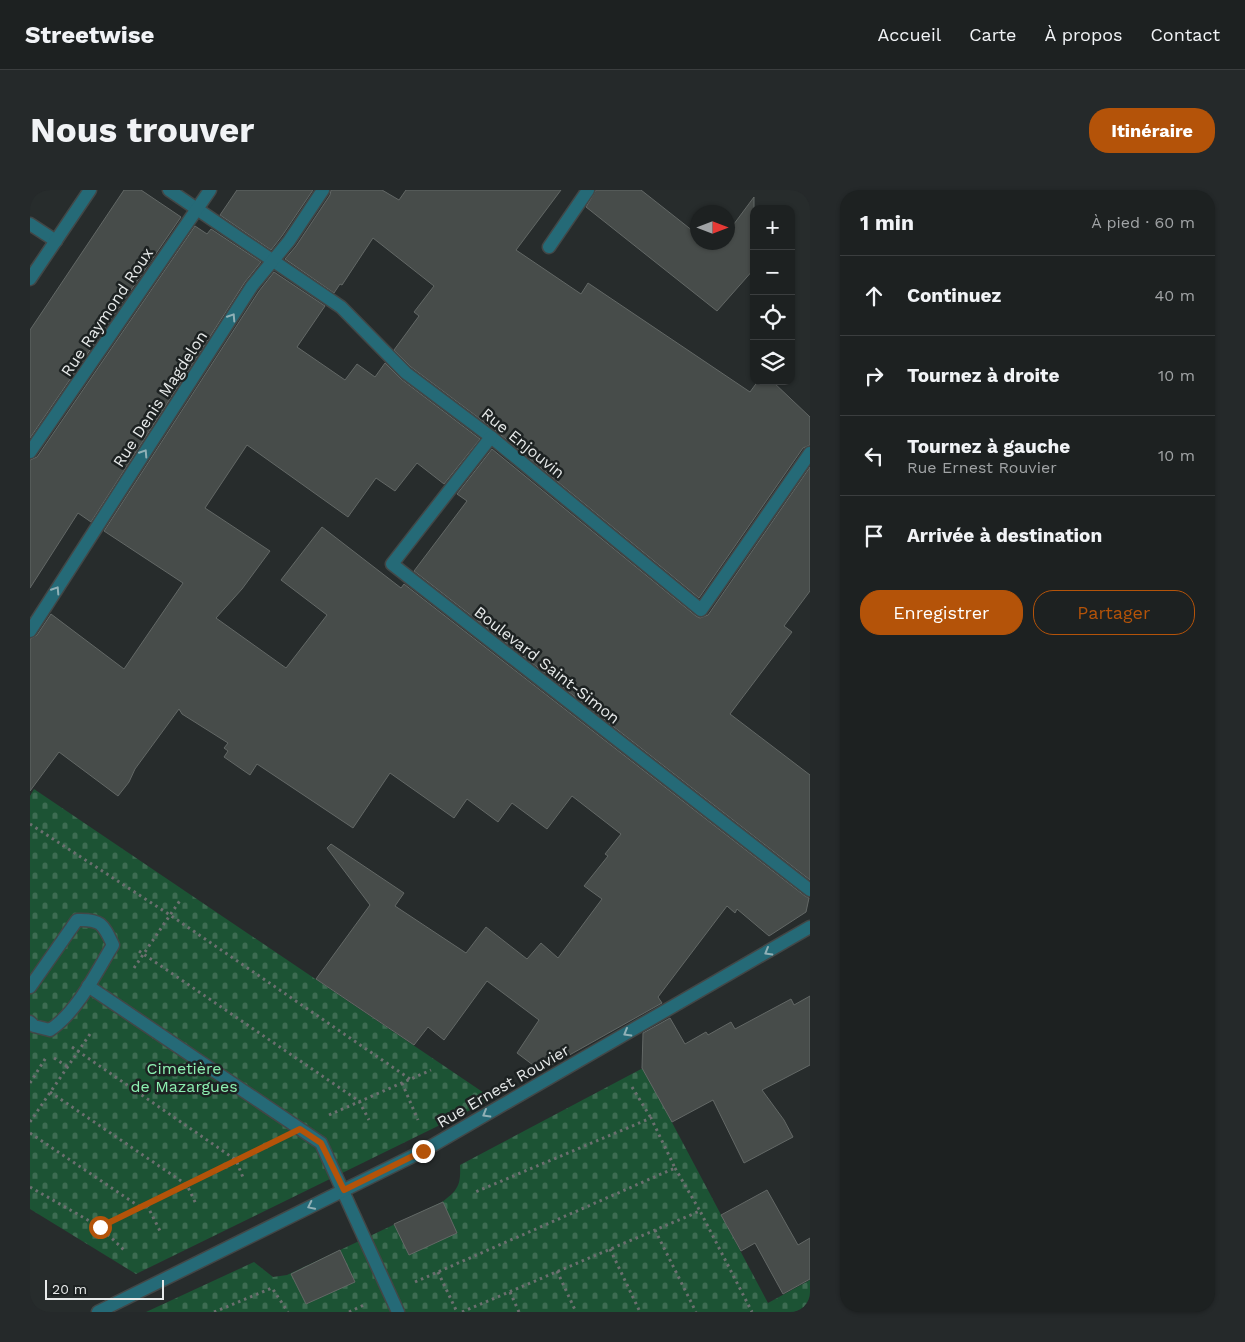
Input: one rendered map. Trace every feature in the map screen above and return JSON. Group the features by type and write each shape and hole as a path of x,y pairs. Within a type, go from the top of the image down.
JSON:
{"street":[{"path":"30,279 90,190"},
{"name":"Rue Enjouvin","path":"169,190 341,307 406,373 491,437 701,610 810,453"},
{"name":"Rue Raymond Roux","path":"30,452 210,190"},
{"name":"Rue Denis Magdelon","path":"30,631 252,286 289,241 323,190"},
{"path":"549,247 588,190"},
{"path":"30,224 56,241"},
{"name":"Boulevard Saint-Simon","path":"491,437 392,564 810,890"},
{"path":"30,987 77,920 93,920 105,929 112,945 88,986 62,1022 50,1030 34,1026 30,1022"},
{"name":"Rue Ernest Rouvier","path":"98,1312 423,1151 810,928"},
{"path":"88,986 321,1143 398,1312"}],"path":[{"path":"30,824 170,915 410,1079"},
{"path":"105,929 359,1101 369,1120"},
{"path":"45,1028 236,1160 244,1180"},
{"path":"30,1083 48,1054"},
{"path":"100,1227 359,1101 431,1070"},
{"path":"402,1083 418,1120"},
{"path":"632,1087 651,1118 675,1168 700,1211 752,1312"},
{"path":"50,1092 187,1185 196,1204"},
{"path":"473,1193 651,1118"},
{"path":"30,1133 141,1207"},
{"path":"390,1294 675,1168"},
{"path":"30,1187 100,1227 125,1251"},
{"path":"147,1204 161,1233"},
{"path":"462,1312 700,1211"},
{"path":"655,1230 696,1312"},
{"path":"610,1249 640,1312"},
{"path":"557,1271 576,1312"},
{"path":"438,1272 457,1312"},
{"path":"214,1312 272,1288 288,1312"},
{"path":"510,1292 519,1312"}],"green space":[{"name":"Cimetière de Mazargues","path":"34,789 493,1099 136,1274 30,1209 30,796"},
{"path":"643,1068 768,1303 810,1280 810,1312 146,1312 254,1262 273,1277 287,1275 442,1202 452,1194 459,1182 460,1165"}],"building":[{"path":"124,190 141,190 181,217 30,438 30,330"},
{"path":"237,190 313,190 271,250 220,215"},
{"path":"331,190 382,190 399,200 406,190 561,190 516,250 581,294 588,283 750,392 755,385 776,385 810,417 810,445 803,448 699,598 496,431 411,367 394,350 419,316 414,312 434,286 373,238 342,285 340,284 334,293 285,259 296,246 330,195"},
{"path":"596,190 641,190 690,229 690,250 735,250 735,223 754,197 754,205 750,205 750,274 717,311 586,207"},
{"path":"195,226 207,234 211,229 261,262 245,282 91,522 78,513 30,588 30,460 37,457"},
{"path":"274,272 325,306 297,347 345,380 357,364 375,377 385,363 401,379 480,439 444,484 417,463 395,491 376,478 348,517 247,445 205,508 270,551 242,589 216,618 286,668 327,615 281,580 322,527 401,588 404,584 809,898 806,912 769,936 737,909 735,913 727,906 658,997 662,1003 541,1071 517,1053 539,1020 487,981 444,1040 428,1027 414,1045 316,979 370,905 327,848 331,844 404,893 395,906 466,953 486,927 527,959 541,943 558,958 602,899 584,886 608,856 605,854 621,834 572,796 547,829 512,803 498,822 467,799 454,818 390,773 353,828 257,764 250,775 224,757 228,751 224,748 228,743 182,714 179,709 135,769 129,782 118,796 59,752 30,791 30,639 37,635 51,614 124,669 183,583 104,531 259,291"},
{"path":"492,449 700,618 708,615 810,467 810,591 784,626 792,632 730,714 810,775 810,880 414,571 467,501 457,494"},
{"path":"810,996 810,1065 762,1090 784,1120 793,1137 744,1163 713,1100 672,1122 642,1068 643,1033 670,1018 685,1044 706,1032 708,1035 731,1022 735,1029 791,999 794,1005"},
{"path":"767,1190 798,1245 810,1238 810,1279 783,1294 755,1243 741,1251 721,1215"},
{"path":"443,1202 457,1233 409,1255 394,1224"},
{"path":"340,1250 355,1282 306,1304 291,1274"}],"route":[{"path":"100,1227 300,1129 321,1143 344,1190 423,1151"}]}
